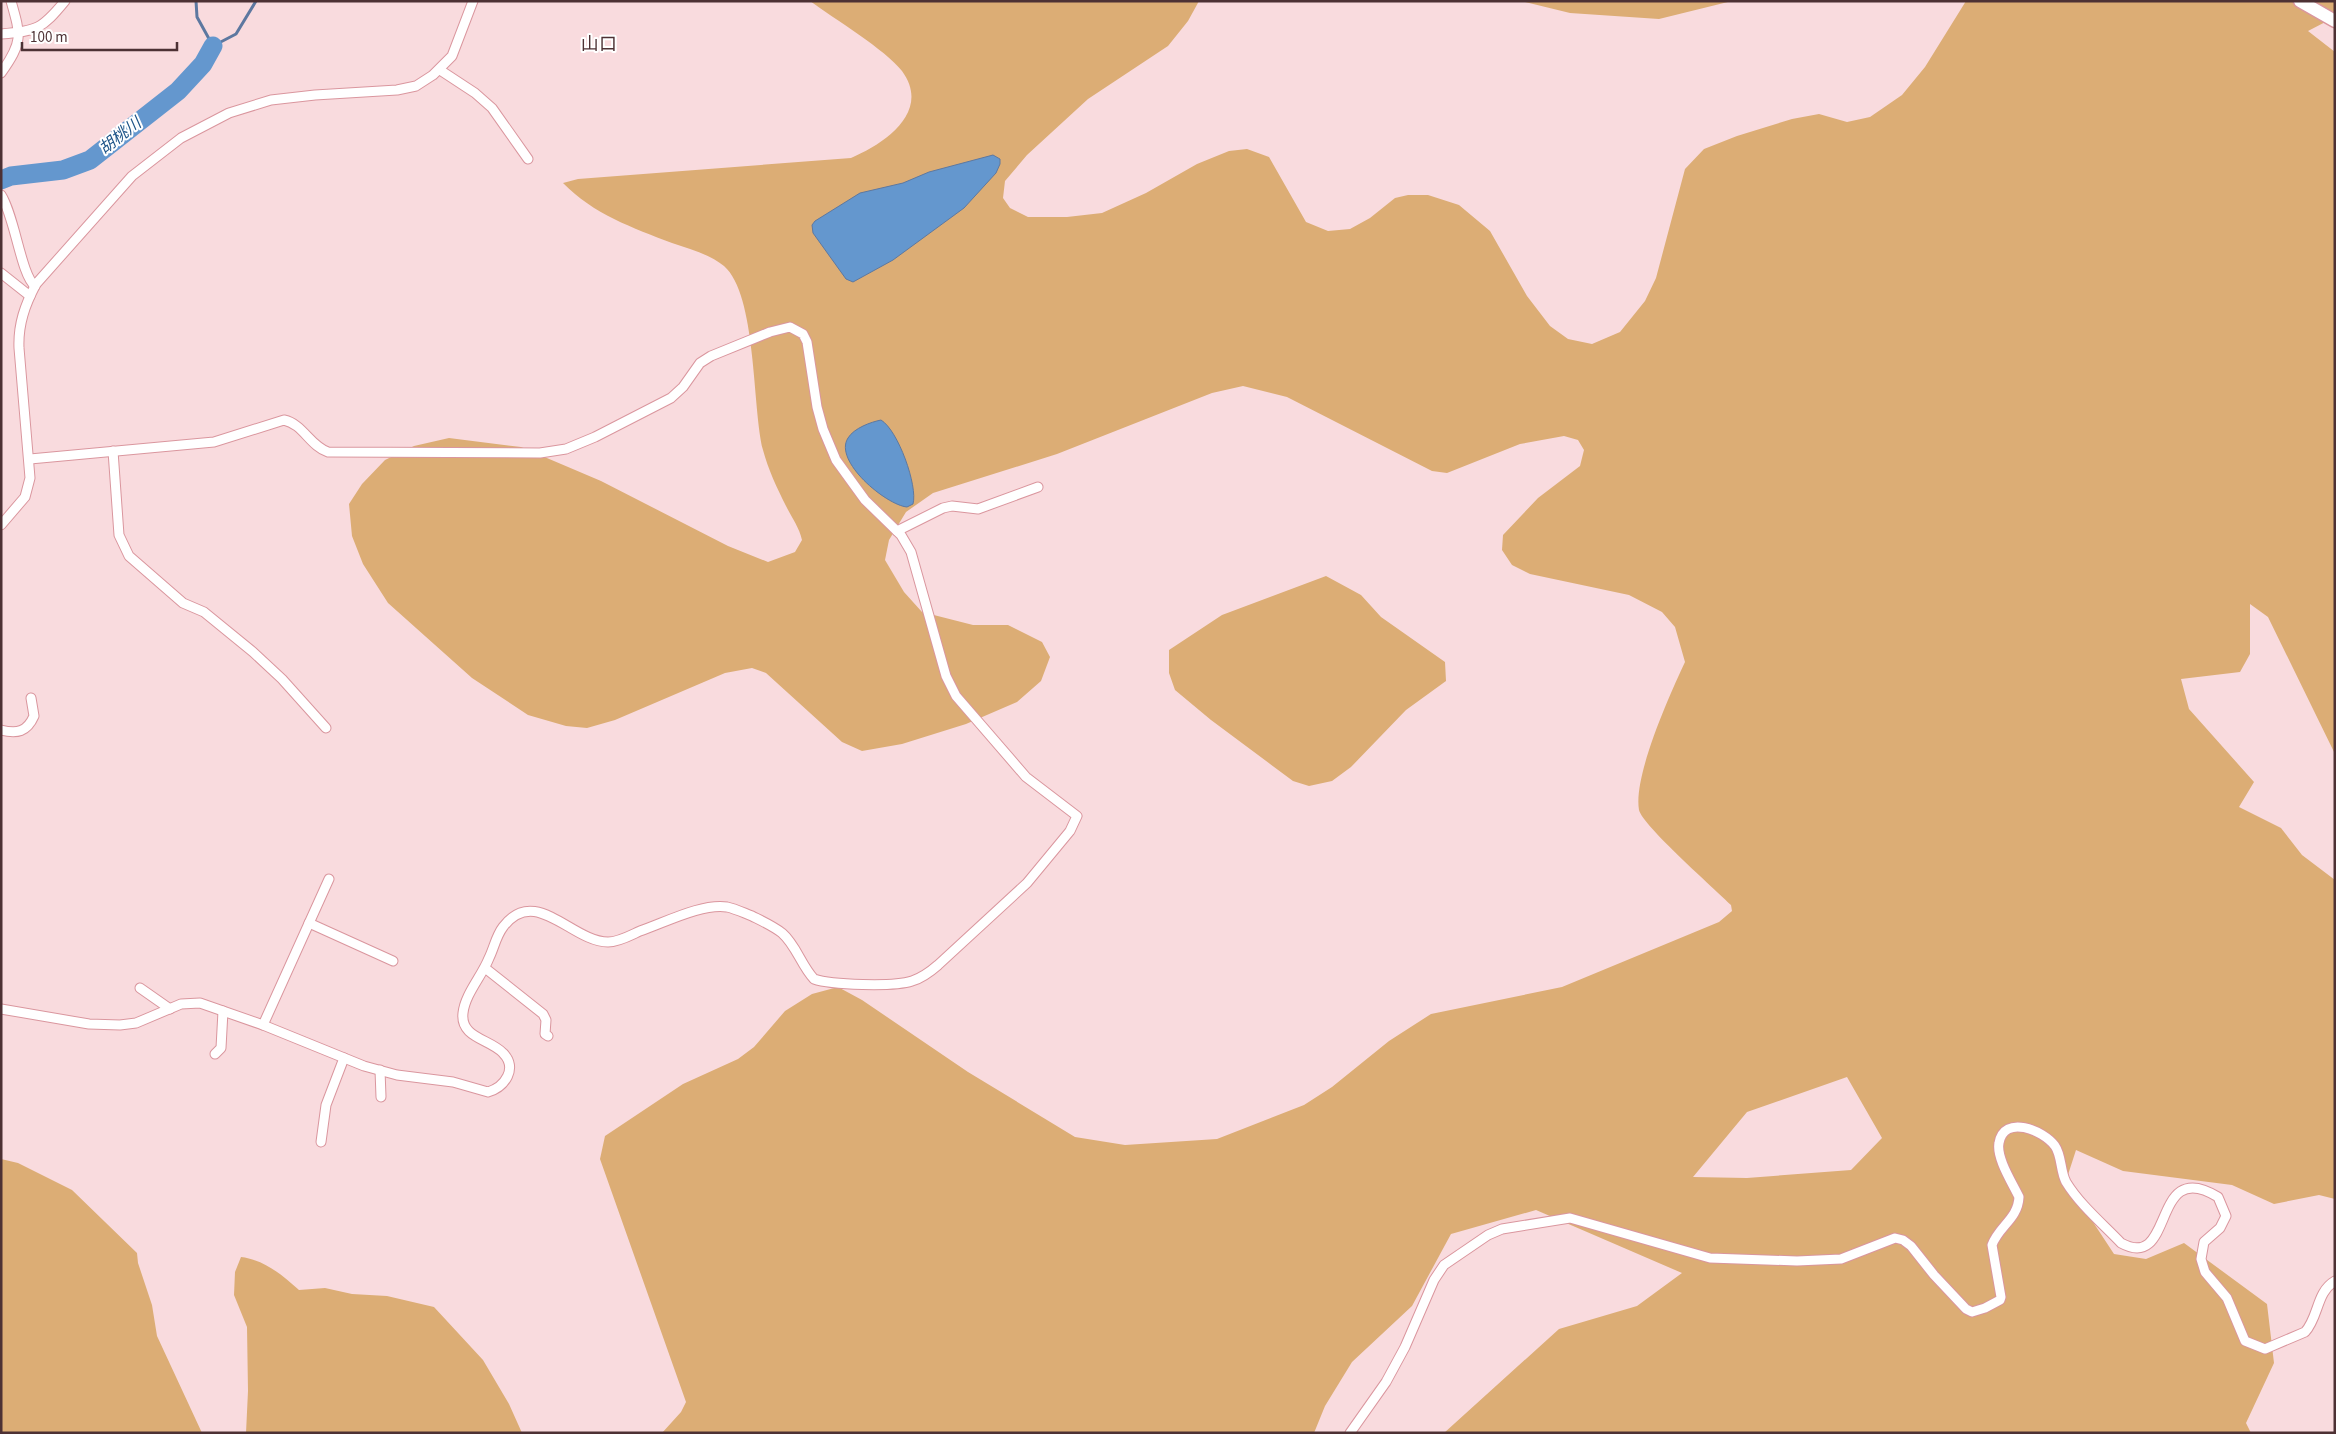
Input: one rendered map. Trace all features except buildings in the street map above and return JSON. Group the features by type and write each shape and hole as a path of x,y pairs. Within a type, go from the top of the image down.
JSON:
{"main road":[{"path":"2300,1 2335,21"}],"street":[{"path":"1,73 15,52 20,32 11,1"},
{"path":"1,34 31,32 43,25 66,1"},
{"path":"1,525 25,497 30,478 30,458 19,341 22,316 35,286 143,166 202,126 229,113 271,100 408,89 426,80 440,70 454,51 473,1"},
{"path":"440,70 475,93 492,108 528,159"},
{"path":"1,195 12,217 26,272 35,286"},
{"path":"1,273 30,296"},
{"path":"1,1009 73,1021 115,1025 136,1023 192,1002 263,1025 344,1058 380,1070 397,1075 453,1082 488,1092 502,1086 509,1074 508,1062 505,1055 496,1047 482,1042 471,1033 464,1024 464,1009 503,927 524,912 536,911 543,913 578,932 606,942 694,912 710,908 727,907 764,921 782,933 814,979 830,982 904,983 928,974 1027,883 1070,831 1077,816 1026,776 956,696 946,676 911,552 897,531 864,500 836,460 823,429 807,342 803,334 790,327 770,332 711,356 700,363 682,388 664,402 595,437 553,452 328,452 316,445 297,426 284,420 214,442 30,458"},
{"path":"113,451 119,535 129,556 183,603 204,612 253,652 288,685 326,728"},
{"path":"897,531 943,508 952,506 978,509 1038,487"},
{"path":"1,730 14,733 28,727 34,716 31,698"},
{"path":"263,1025 329,879"},
{"path":"310,923 393,961"},
{"path":"484,968 543,1014 546,1020 545,1034 548,1036"},
{"path":"140,988 170,1009"},
{"path":"215,1054 219,1053 221,1048 223,1011"},
{"path":"321,1142 326,1106 344,1058"},
{"path":"380,1070 381,1097"},
{"path":"1350,1433 1386,1382 1405,1347 1434,1280 1444,1265 1488,1235 1502,1229 1537,1222 1570,1218 1710,1258 1751,1260 1797,1261 1841,1259 1895,1238 1903,1240 1911,1246 1934,1275 1966,1309 1972,1312 1985,1308 2000,1300 2001,1297 1992,1245 1995,1237 2016,1213 2018,1203 1999,1144 2002,1135 2014,1128 2028,1128 2055,1146 2066,1182 2102,1222 2126,1245 2140,1247 2154,1239 2171,1200 2180,1192 2193,1189 2218,1197 2226,1216 2220,1228 2204,1242 2201,1259 2205,1272 2227,1298 2246,1341 2265,1349 2305,1332 2323,1292 2327,1286 2335,1281"}],"shaded area":[{"path":"810,1 1199,1 1188,21 1168,46 1088,99 1027,155 1005,181 1003,198 1010,208 1028,217 1067,217 1102,213 1146,193 1197,164 1229,151 1247,149 1269,157 1306,222 1328,231 1350,229 1370,218 1395,198 1408,195 1428,195 1459,205 1490,231 1527,296 1550,326 1568,339 1592,344 1620,332 1645,301 1656,278 1685,169 1704,149 1737,136 1792,119 1819,114 1847,122 1870,117 1902,95 1925,67 1966,1 2335,1 2335,17 2308,31 2335,52 2335,754 2268,617 2250,604 2250,654 2240,672 2181,679 2189,709 2254,782 2239,807 2281,828 2302,855 2335,880 2335,1199 2319,1195 2274,1204 2232,1185 2123,1171 2076,1150 2066,1181 2114,1254 2146,1259 2184,1243 2267,1304 2274,1363 2246,1423 2251,1433 1444,1433 1559,1329 1637,1306 1682,1273 1536,1210 1451,1234 1412,1306 1352,1362 1325,1406 1314,1433 662,1433 681,1412 686,1402 600,1159 605,1136 683,1084 738,1059 754,1047 785,1011 812,994 838,987 862,1000 968,1072 1075,1137 1125,1145 1217,1139 1304,1105 1332,1087 1389,1041 1431,1014 1562,987 1719,922 1732,911 1731,905 1665,843 1643,818 1639,810 1639,795 1647,757 1662,714 1685,662 1675,627 1662,612 1629,595 1530,574 1512,565 1502,550 1503,535 1538,498 1580,466 1584,450 1578,440 1564,436 1520,444 1447,473 1432,471 1287,397 1243,386 1212,393 1057,454 933,493 906,512 889,540 885,560 904,592 922,612 973,625 1008,625 1042,642 1050,657 1041,681 1017,702 966,724 902,744 862,751 842,742 766,673 752,668 725,673 615,720 587,728 566,726 528,715 472,678 388,603 363,564 352,536 349,504 362,484 385,460 414,446 449,438 521,447 601,481 728,546 768,562 795,552 802,540 773,478 763,450 748,325 735,280 724,266 712,258 643,232 600,212 563,183 578,179 851,158 890,135 908,113 911,100 910,86 902,71 859,34","holes":["1847,1077 1882,1138 1851,1170 1747,1178 1693,1177 1747,1112"]},
{"path":"1521,1 1732,1 1659,19 1570,13"},
{"path":"1326,576 1361,595 1381,617 1445,662 1446,681 1406,710 1351,767 1332,781 1309,786 1293,781 1211,720 1175,690 1169,673 1169,650 1222,615"},
{"path":"1,1159 18,1163 72,1190 137,1253 138,1263 152,1305 157,1336 202,1433 1,1433"},
{"path":"241,1257 258,1261 280,1274 299,1290 325,1288 352,1294 387,1296 434,1307 483,1360 509,1404 522,1433 246,1433 248,1391 247,1327 234,1295 235,1272"}],"water":[{"path":"993,155 1000,159 996,173 964,208 893,260 853,282 846,279 813,233 812,225 815,221 860,193 903,183 929,172"},
{"path":"881,420 894,435 910,472 914,496 913,504 907,507 887,499 875,490 864,480 848,458 845,447 851,434 863,426"}],"waterway":[{"path":"196,1 197,17 213,46 236,34 256,1"},
{"name":"胡桃川","path":"1,180 11,176 63,170 90,160 178,91 203,64 213,46"}],"district":[{"name":"山口","path":"599,44"}]}
